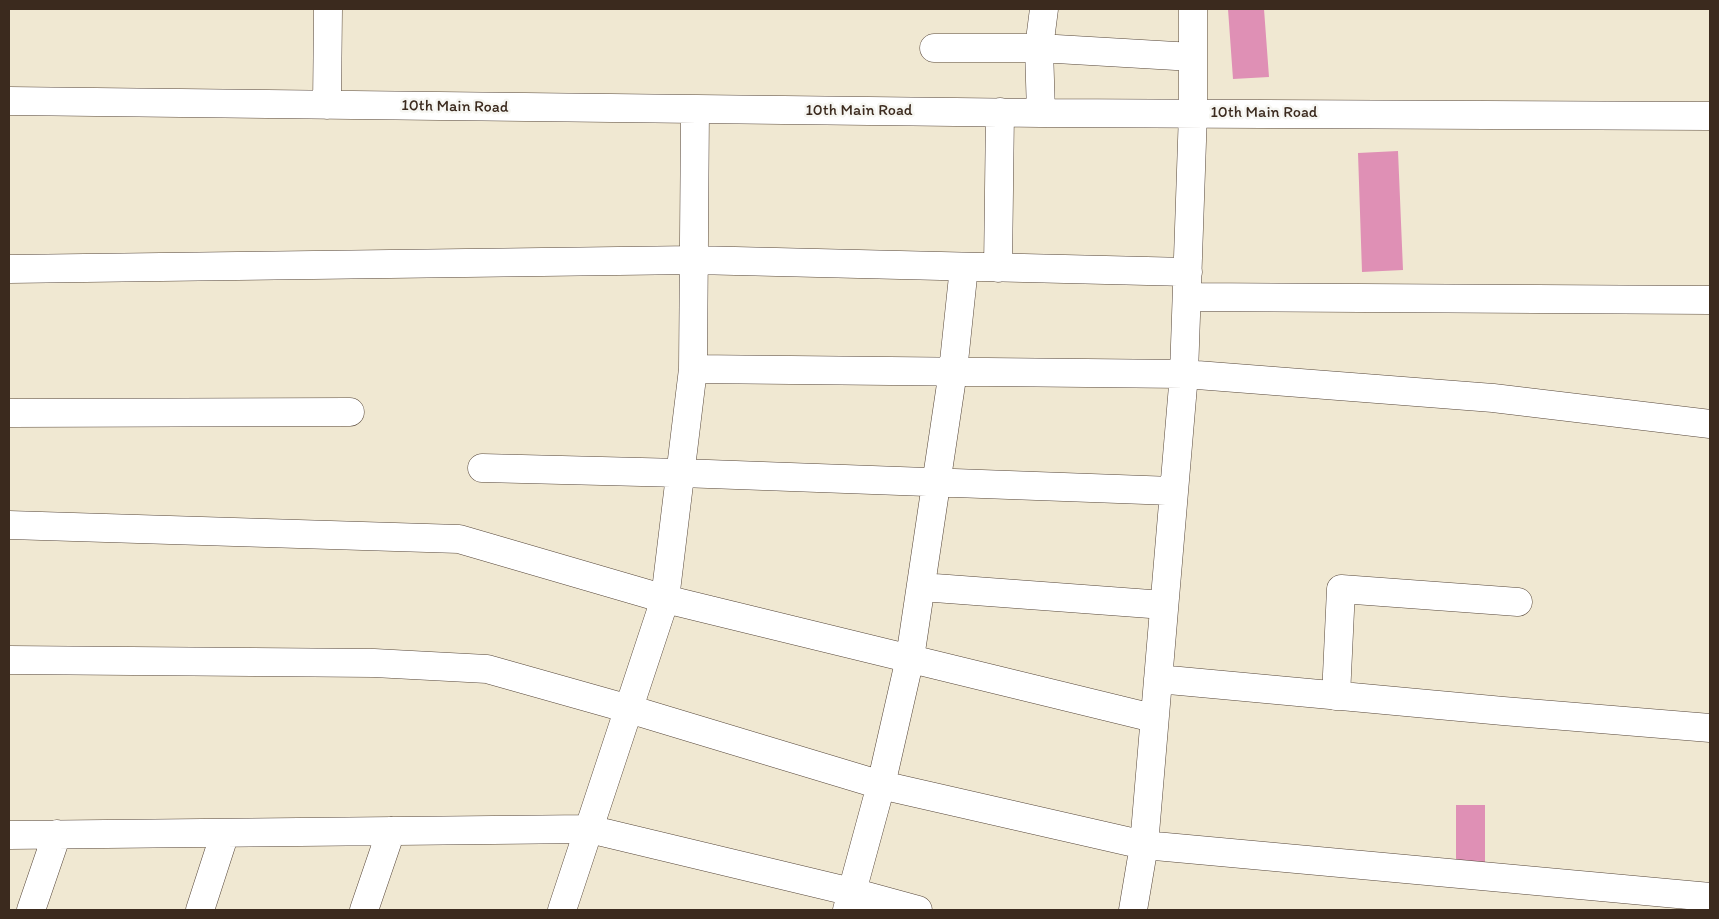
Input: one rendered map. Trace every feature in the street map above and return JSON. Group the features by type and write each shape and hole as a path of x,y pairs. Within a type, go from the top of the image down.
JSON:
{"street":[{"path":"327,105 328,9"},
{"path":"1041,113 1040,48 1044,9"},
{"path":"1133,910 1144,845 1153,718 1184,374 1193,112 1193,9"},
{"path":"934,48 1040,48 1193,57"},
{"name":"10th Main Road","path":"9,101 695,110 1710,116"},
{"path":"562,910 665,599 693,369 695,110"},
{"path":"998,268 1000,112"},
{"path":"9,269 694,260 998,268 1188,285 1710,300"},
{"path":"849,901 881,784 910,658 953,371 964,267"},
{"path":"693,369 1184,374 1493,398 1710,424"},
{"path":"9,413 350,412"},
{"path":"482,468 681,473 936,484 1174,491"},
{"path":"9,526 459,540 665,599 1153,718"},
{"path":"921,588 1164,605"},
{"path":"1336,696 1341,589 1518,602"},
{"path":"9,660 374,664 487,669 881,784 1144,845 1710,897"},
{"path":"1158,679 1710,728"},
{"path":"9,834 589,829 849,901 918,910"},
{"path":"364,910 391,831"},
{"path":"200,910 225,833"},
{"path":"31,910 57,834"}],"building":[{"path":"1228,9 1264,9 1269,77 1233,79"},
{"path":"1398,151 1403,270 1362,272 1358,153"},
{"path":"1456,805 1485,805 1485,866 1456,866"}]}
